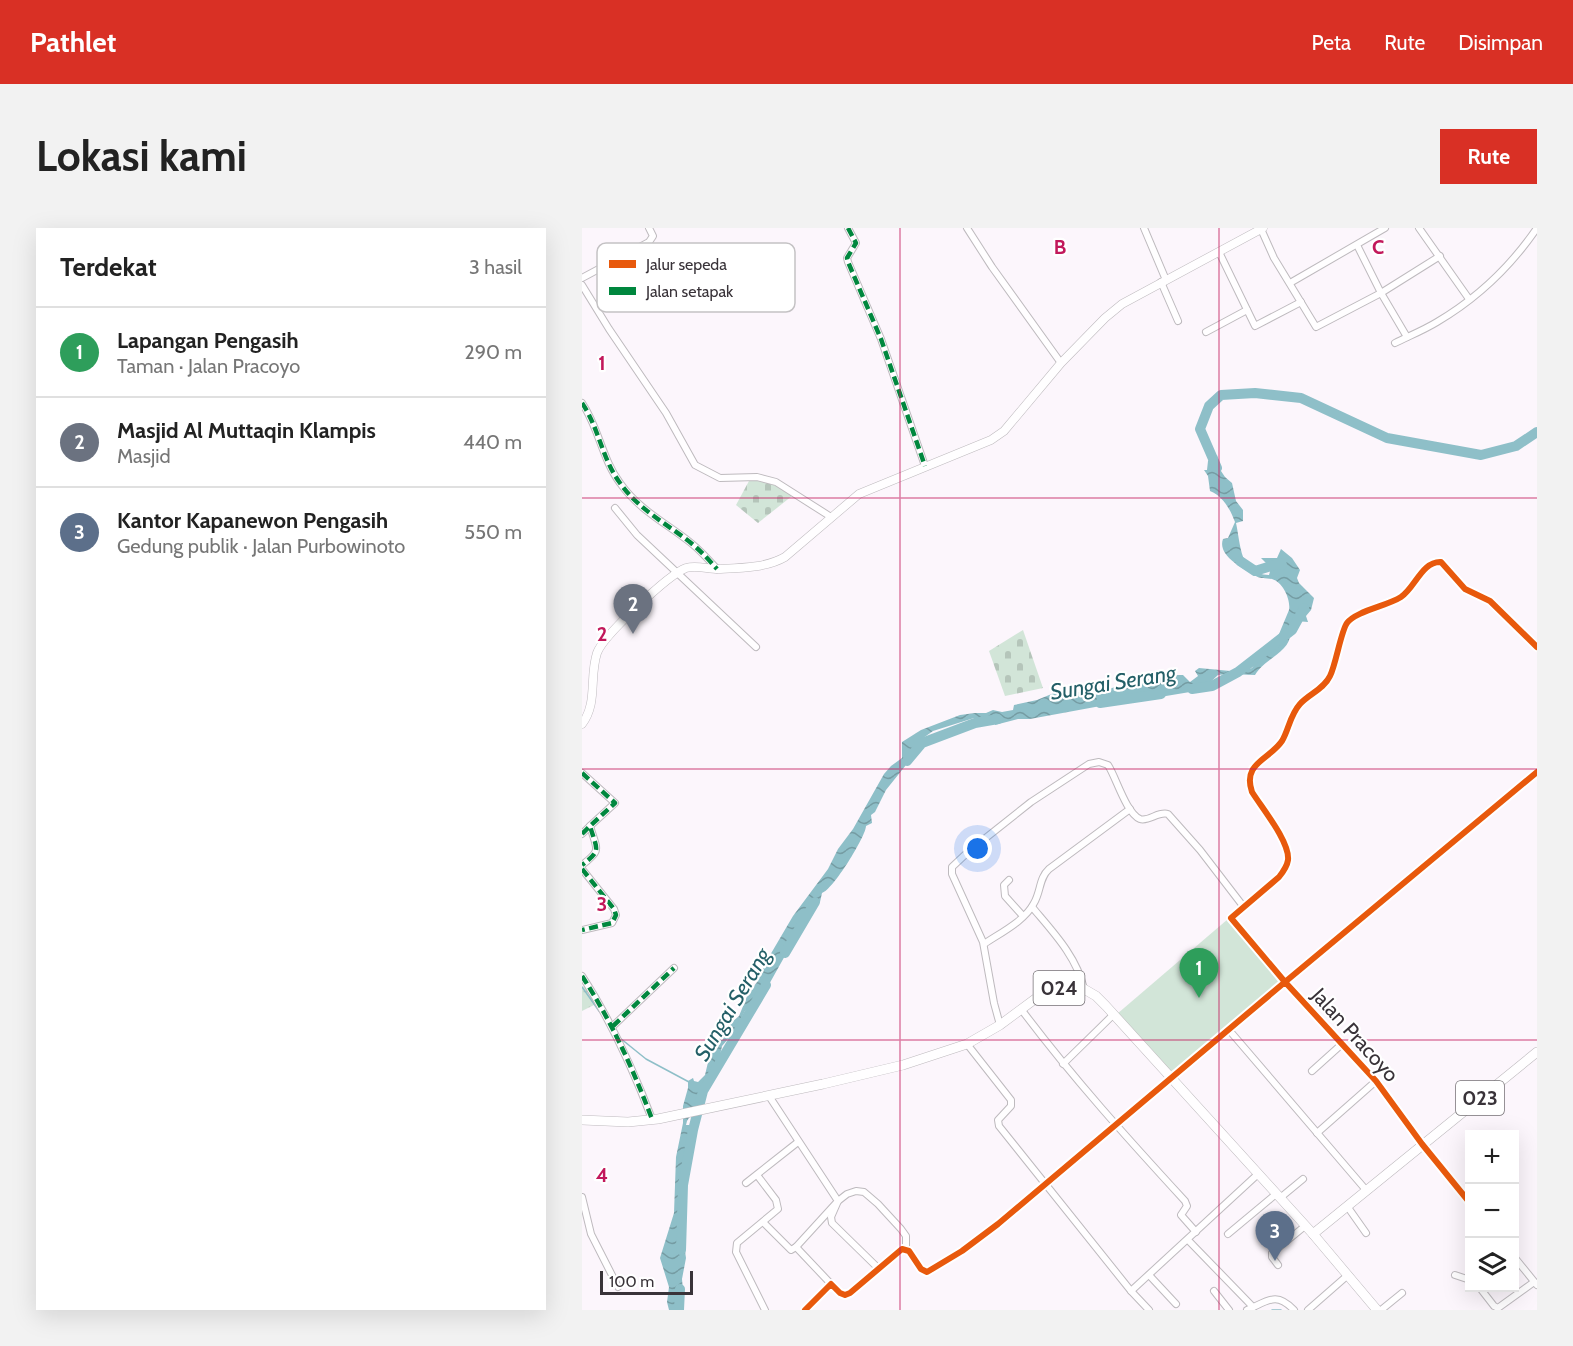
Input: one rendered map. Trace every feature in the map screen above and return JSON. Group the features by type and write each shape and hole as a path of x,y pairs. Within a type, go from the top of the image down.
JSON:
{"main road":[{"name":"024","path":"583,1119 628,1122 655,1119 903,1065 967,1044 1053,989 1068,986 1084,989 1096,996 1114,1014 1313,1234"},
{"name":"023","path":"1313,1234 1537,1052"},
{"path":"1313,1234 1379,1310"}],"street":[{"path":"647,243 653,236 649,228"},
{"path":"848,228 856,243 847,258 848,262 881,339 925,466"},
{"path":"967,228 1060,363"},
{"path":"1144,228 1178,321"},
{"path":"1290,283 1385,228"},
{"path":"1419,228 1469,299"},
{"path":"1395,343 1436,323 1469,299 1508,267 1537,228"},
{"path":"582,724 592,700 597,652 602,644 631,613 678,573 693,567 717,569 775,563 859,494 991,440 1004,431 1060,363 1105,318 1122,304 1164,281 1262,229 1274,258 1316,327 1381,293 1440,256"},
{"path":"1356,245 1407,337"},
{"path":"1219,252 1255,326 1301,302"},
{"path":"582,278 597,270"},
{"path":"582,285 597,309"},
{"path":"1206,332 1247,310"},
{"path":"599,312 666,413 695,465 720,478 757,477 776,482 831,517"},
{"path":"582,403 618,481 645,511 690,542 717,569"},
{"path":"615,507 637,535 756,647"},
{"path":"1537,647 1490,601 1465,589 1441,562 1429,565 1400,597 1357,616 1347,624 1329,678 1314,694 1299,705 1283,740 1255,766 1251,773 1252,792 1280,836 1288,859 1279,877 1231,918 1285,982 1537,772"},
{"path":"1000,1025 994,1004 984,944 952,874 952,867 1031,802 1089,765 1099,762 1108,765 1130,809 1142,819 1163,812 1168,814 1200,850 1243,906"},
{"path":"582,773 615,803 582,834"},
{"path":"984,944 1032,907 1038,896 1041,879 1046,872 1130,809"},
{"path":"582,930 612,923 616,915 614,909 582,867 596,853 590,826"},
{"path":"1009,880 1004,885 1004,892 1023,916"},
{"path":"1032,907 1076,964 1084,989"},
{"path":"614,1028 674,968"},
{"path":"582,976 614,1028 655,1119"},
{"name":"Jalan Pracoyo","path":"906,1249 921,1269 927,1272 931,1272 962,1251 1115,1126 1285,982 1376,1082 1465,1197"},
{"path":"1021,1009 1115,1126 1187,1204 1181,1215 1196,1232"},
{"path":"1063,1064 1114,1014"},
{"path":"1229,1030 1366,1190"},
{"path":"967,1044 1011,1100 1011,1106 998,1120 999,1126 1131,1291 1149,1310"},
{"path":"1312,1071 1342,1044"},
{"path":"1317,1133 1376,1082"},
{"path":"769,1096 837,1201"},
{"path":"746,1184 798,1142"},
{"path":"1131,1291 1258,1174"},
{"path":"757,1175 779,1205 778,1209 735,1247 747,1277 765,1310"},
{"path":"1228,1234 1303,1179"},
{"path":"763,1222 790,1250 796,1247 837,1201 856,1191 867,1194 904,1234 906,1249 898,1252 845,1295 840,1293 796,1247"},
{"path":"582,1197 591,1233 618,1287"},
{"path":"837,1201 831,1217 832,1223 878,1268"},
{"path":"1347,1206 1366,1233"},
{"path":"1278,1265 1272,1253 1305,1226"},
{"path":"1188,1240 1250,1309 1279,1299 1285,1300 1294,1310"},
{"path":"1484,1292 1498,1308 1536,1284 1519,1263"},
{"path":"1149,1275 1176,1304"},
{"path":"1308,1310 1348,1275"},
{"path":"1455,1275 1465,1278"},
{"path":"805,1310 831,1284"},
{"path":"1214,1291 1229,1310"},
{"path":"1379,1310 1402,1293"}],"green space":[{"path":"758,480 777,486 792,496 758,523 736,505 749,481"},
{"path":"1023,630 1043,688 1005,696 989,651"},
{"path":"1228,919 1281,982 1169,1075 1117,1014"},
{"path":"587,985 598,1003 582,1011 582,987"}],"water":[{"path":"1214,453 1215,459 1217,455 1221,471 1232,483 1236,501 1243,510 1243,521 1236,523 1243,557 1252,570 1269,575 1271,568 1261,558 1277,558 1281,549 1292,558 1300,570 1297,578 1299,583 1314,598 1311,610 1306,616 1308,622 1296,621 1287,645 1255,675 1218,675 1202,690 1154,698 1141,694 1117,699 1106,705 1030,719 1018,719 995,725 995,723 974,718 933,731 919,741 914,755 886,790 875,812 871,815 872,823 866,826 848,862 834,883 822,893 820,902 805,916 793,935 791,945 767,988 745,1011 734,1032 722,1046 719,1060 709,1074 705,1093 687,1121 690,1139 682,1177 684,1186 679,1219 686,1258 682,1279 684,1302 677,1303 677,1310 669,1310 667,1302 669,1287 660,1258 674,1213 676,1157 688,1081 693,1078 698,1082 705,1075 709,1058 724,1029 739,1016 748,994 793,916 828,869 884,774 902,758 902,742 921,730 960,715 986,713 993,710 1002,712 1013,710 1014,705 1037,700 1054,693 1123,687 1144,680 1178,675 1183,675 1190,682 1198,676 1195,671 1199,668 1241,672 1252,668 1259,658 1274,646 1289,610 1287,597 1283,587 1276,581 1258,577 1237,565 1227,556 1222,545 1223,539 1228,538 1235,522 1231,512 1219,496 1210,491 1208,476 1204,470 1207,470 1208,461"}],"waterway":[{"name":"Sungai Serang","path":"1217,468 1200,429 1209,406 1221,395 1255,393 1301,398 1387,438 1481,455 1516,446 1537,432"},
{"name":"Sungai Serang","path":"1240,561 1255,571 1281,563 1282,565"},
{"name":"Sungai Serang","path":"1192,689 1212,686 1238,672 1292,630 1304,608"},
{"name":"Sungai Serang","path":"1100,703 1161,694"},
{"name":"Sungai Serang","path":"907,761 922,743 975,723 998,719"},
{"name":"Sungai Serang","path":"785,953 815,902"},
{"name":"Sungai Serang","path":"681,1250 683,1185 703,1091 766,985"},
{"path":"582,987 599,1011"},
{"path":"620,1038 646,1059 689,1082"},
{"name":"Sungai Serang","path":"679,1310 680,1289"},
{"path":"1272,1310 1281,1310"}],"marked path":[{"path":"848,228 856,243 847,258 848,262 881,339 925,466"},
{"path":"582,403 593,423 609,464 627,493 644,509 695,546 717,569"},
{"path":"582,773 615,803 590,826"},
{"path":"582,834 590,826 596,845 593,856 582,865"},
{"path":"582,869 614,909 616,915 612,923 582,930"},
{"path":"613,1026 674,968"},
{"path":"582,976 621,1046 652,1119"}],"cycle path":[{"path":"1537,647 1490,601 1465,589 1441,562 1434,563 1424,570 1401,597 1351,619 1345,627 1327,681 1300,704 1282,741 1258,763 1251,774 1252,792 1285,844 1288,860 1279,877 1231,918 1285,982 1537,772"},
{"path":"805,1310 831,1284 840,1293 845,1295 850,1293 902,1249 909,1251 921,1269 927,1272 962,1251 998,1224 1285,982 1376,1081 1422,1144 1465,1197"}],"place":[{"name":"Masjid Al Muttaqin Klampis","path":"633,634"},
{"name":"Lapangan Pengasih","path":"1199,998"},
{"name":"Kantor Kapanewon Pengasih","path":"1275,1261"}]}
